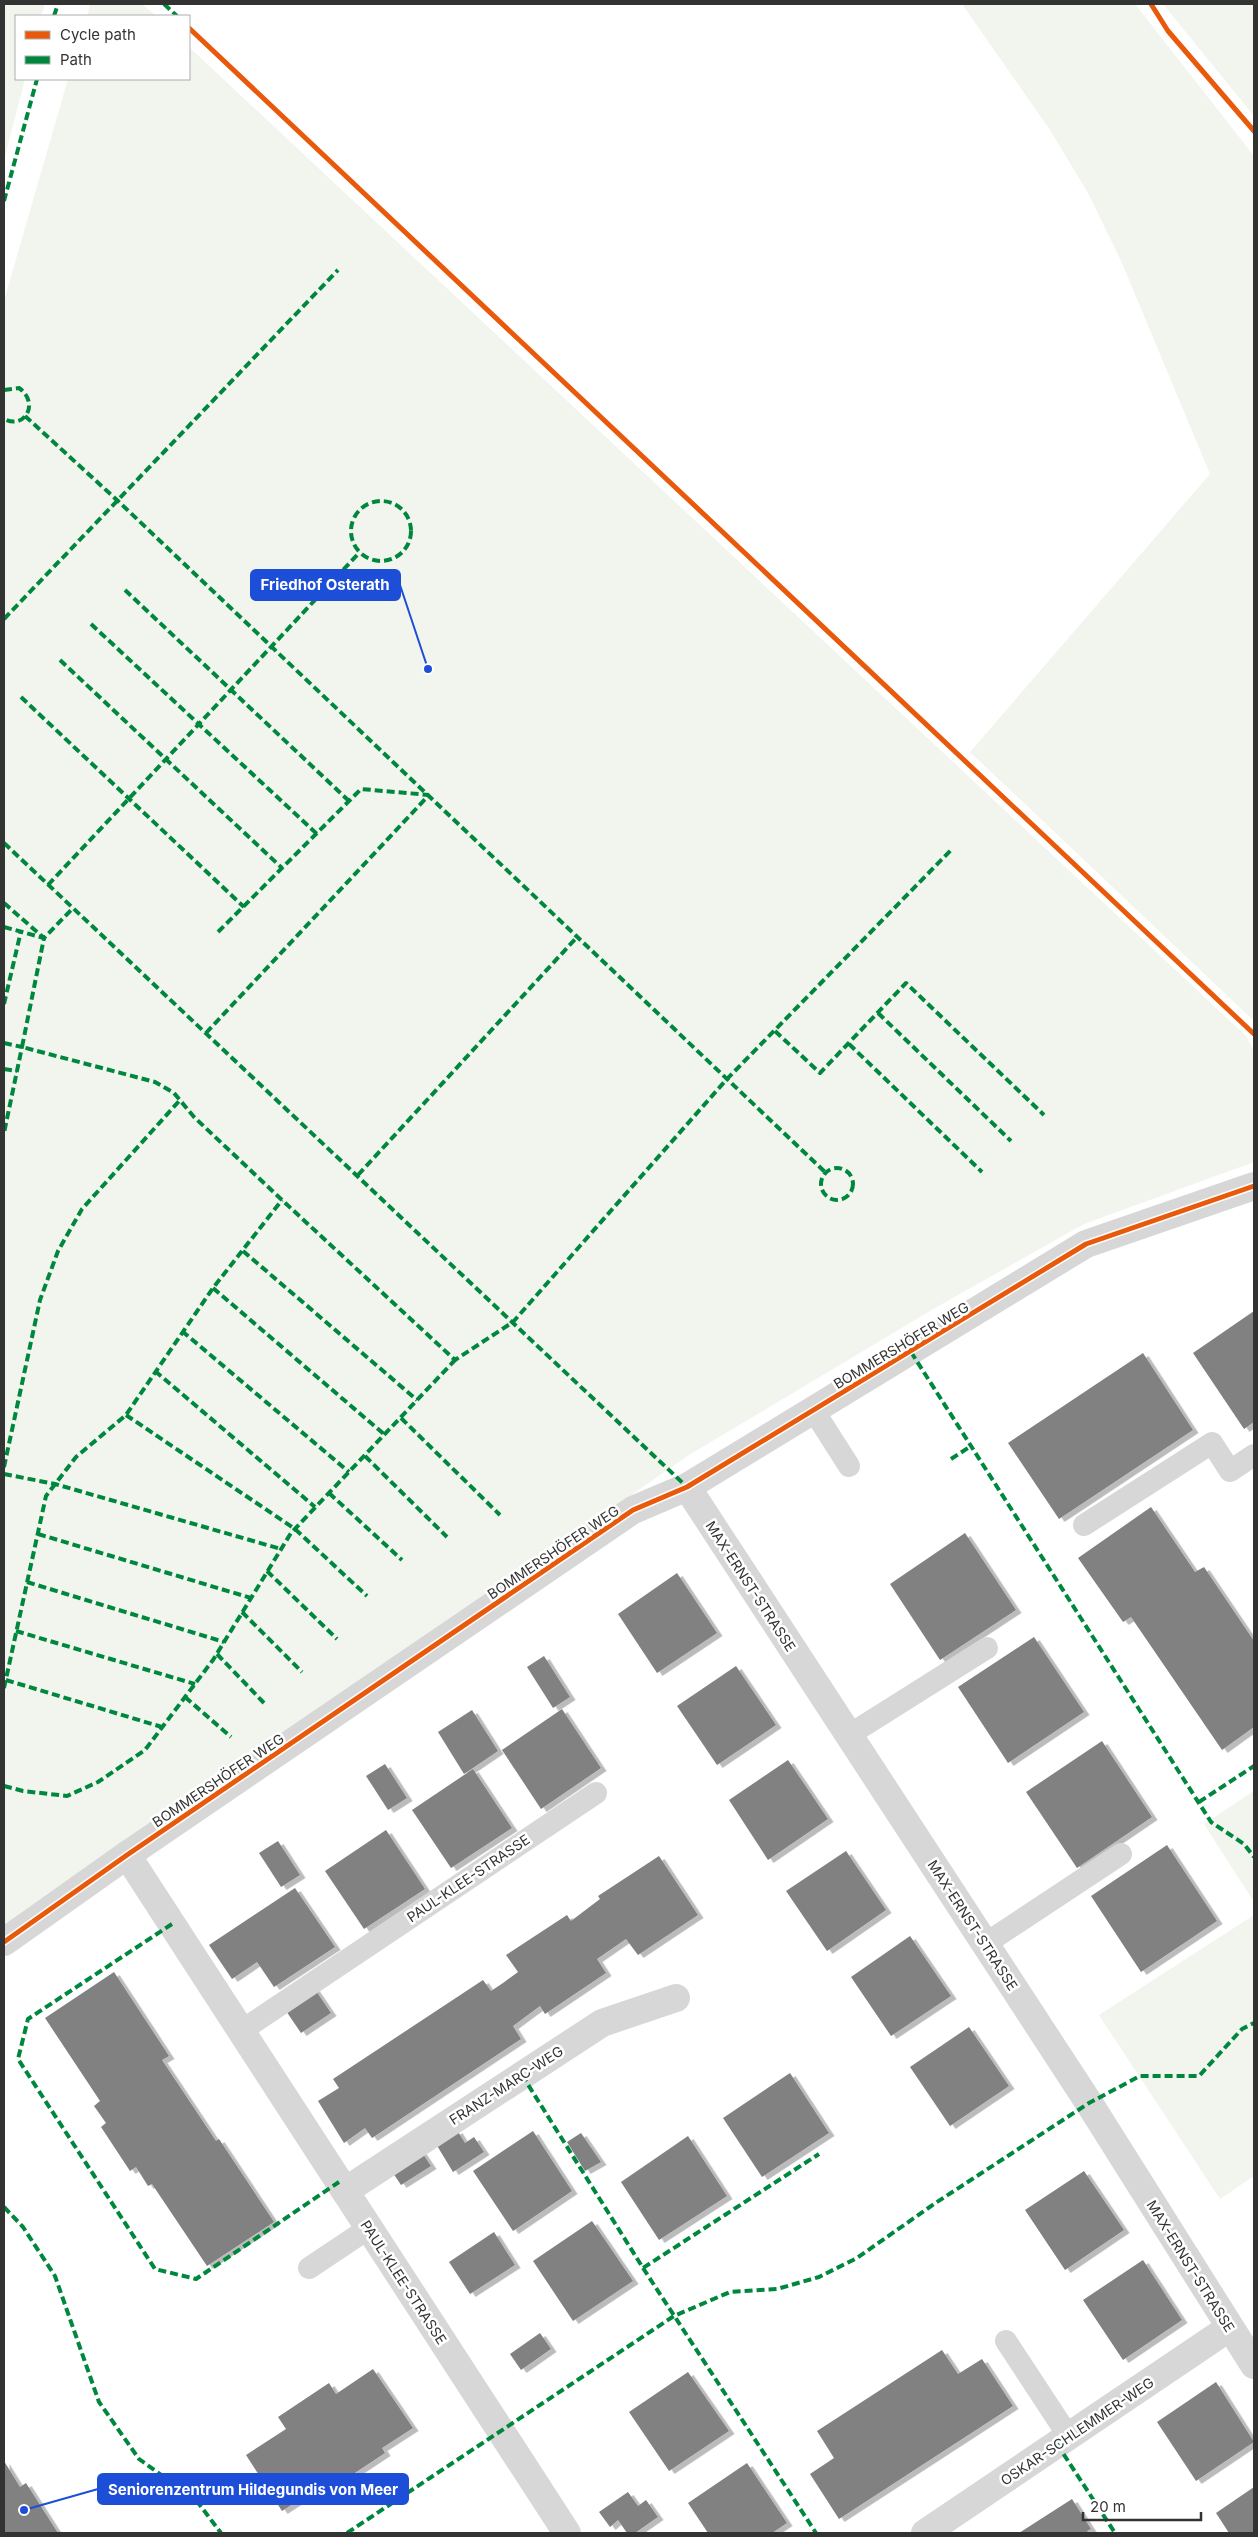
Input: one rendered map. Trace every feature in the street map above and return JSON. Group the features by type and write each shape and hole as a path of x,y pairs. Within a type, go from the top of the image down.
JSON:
{"street":[{"name":"BOMMERSHÖFER WEG","path":"4,1942 127,1855 633,1510 687,1487 1086,1244 1254,1186"},
{"name":"MAX-ERNST-STRASSE","path":"687,1487 1089,2103 1254,2365"},
{"name":"PAUL-KLEE-STRASSE","path":"127,1855 567,2533"},
{"name":"FRANZ-MARC-WEG","path":"345,2191 602,2023 676,1998"},
{"name":"OSKAR-SCHLEMMER-WEG","path":"925,2533 1229,2328"}],"lane":[{"path":"814,1411 850,1466"},
{"path":"1084,1525 1212,1443 1230,1470 1254,1455"},
{"path":"849,1735 987,1648"},
{"name":"PAUL-KLEE-STRASSE","path":"241,2031 596,1793"},
{"path":"985,1944 1121,1854"},
{"path":"309,2268 369,2228"},
{"path":"1006,2341 1069,2437"}],"shaded area":[{"path":"4,4 45,4 41,15 15,15 15,80 25,80 4,160"},
{"path":"90,4 142,4 155,15 87,15"},
{"path":"962,4 1135,4 1254,156 1254,1021 970,752 1210,474 1122,263 1088,193 1050,130"},
{"path":"1163,4 1254,4 1254,116"},
{"path":"190,48 1246,1036 1254,1051 1254,1162 1084,1224 935,1308 689,1455 4,1929 4,301 68,80 190,80"},
{"path":"1254,1791 1254,1902 1204,1824"},
{"path":"1254,1915 1254,2176 1220,2199 1099,2015"}],"building":[{"path":"1254,1311 1254,1422 1244,1429 1193,1353"},
{"path":"1143,1353 1193,1430 1059,1519 1008,1443"},
{"path":"1151,1507 1195,1572 1204,1567 1254,1641 1254,1727 1222,1750 1131,1617 1123,1622 1078,1558"},
{"path":"965,1533 1016,1610 940,1660 890,1584"},
{"path":"677,1573 717,1633 657,1673 618,1614"},
{"path":"1034,1637 1084,1712 1008,1763 958,1687"},
{"path":"544,1656 570,1697 553,1708 527,1667"},
{"path":"736,1666 776,1725 717,1765 677,1706"},
{"path":"562,1709 601,1768 541,1809 502,1750"},
{"path":"472,1710 498,1751 464,1774 438,1732"},
{"path":"1102,1741 1152,1817 1077,1868 1026,1792"},
{"path":"788,1760 828,1819 768,1860 729,1800"},
{"path":"385,1764 407,1798 388,1810 366,1776"},
{"path":"473,1769 512,1828 451,1868 412,1810"},
{"path":"386,1830 425,1889 364,1929 325,1871"},
{"path":"278,1841 300,1875 281,1887 259,1853"},
{"path":"1167,1845 1217,1921 1141,1972 1091,1896"},
{"path":"846,1851 886,1910 827,1951 786,1891"},
{"path":"659,1856 698,1915 638,1955 626,1939 597,1959 606,1973 545,2014 540,2006 513,2026 521,2039 372,2138 365,2128 344,2143 318,2101 339,2088 333,2079 483,1980 491,1991 503,1983 518,1972 506,1955 567,1915 571,1921 600,1899 598,1896"},
{"path":"295,1888 335,1947 274,1987 257,1962 232,1979 209,1945"},
{"path":"910,1936 951,1996 891,2036 851,1977"},
{"path":"114,1972 169,2056 162,2060 216,2141 219,2139 274,2222 207,2266 152,2184 148,2186 136,2167 130,2171 101,2127 106,2123 94,2106 100,2101 45,2018"},
{"path":"312,1985 331,2013 301,2033 282,2005"},
{"path":"969,2027 1009,2086 950,2126 910,2067"},
{"path":"790,2073 829,2133 762,2177 723,2118"},
{"path":"457,2130 465,2143 474,2137 484,2152 453,2172 436,2144"},
{"path":"533,2131 572,2191 513,2231 473,2171"},
{"path":"581,2133 601,2162 585,2171 567,2142"},
{"path":"688,2136 727,2196 659,2240 621,2182"},
{"path":"421,2151 431,2166 401,2185 391,2170"},
{"path":"1084,2171 1124,2230 1065,2270 1025,2210"},
{"path":"592,2221 633,2281 573,2321 533,2261"},
{"path":"494,2232 515,2265 470,2294 449,2262"},
{"path":"1143,2260 1182,2320 1123,2360 1083,2300"},
{"path":"540,2333 551,2349 521,2370 510,2354"},
{"path":"942,2350 958,2374 982,2359 1013,2406 839,2519 810,2474 834,2458 817,2431"},
{"path":"373,2369 413,2428 382,2448 385,2453 320,2496 316,2489 282,2511 246,2455 286,2429 278,2417 329,2383 336,2394"},
{"path":"688,2372 729,2431 669,2471 629,2412"},
{"path":"1216,2382 1254,2442 1196,2481 1157,2422"},
{"path":"4,2461 20,2487 26,2483 58,2533 4,2533"},
{"path":"747,2463 787,2523 772,2533 708,2533 688,2503"},
{"path":"1254,2487 1254,2533 1229,2533 1216,2513"},
{"path":"628,2492 638,2506 646,2500 658,2517 635,2533 627,2533 618,2520 610,2527 599,2512"},
{"path":"1072,2499 1091,2529 1087,2531 1089,2533 1019,2533"}],"marked path":[{"path":"54,15 58,4"},
{"path":"164,4 176,15"},
{"path":"4,201 37,80"},
{"path":"4,619 338,270"},
{"path":"4,390 19,388 25,394 29,407 24,418 18,421 4,419"},
{"path":"25,416 118,501 825,1172"},
{"path":"381,501 398,506 406,514 411,531 406,548 398,556 381,561 364,556 356,548 351,531 356,514 364,506 381,501"},
{"path":"48,885 359,553"},
{"path":"125,590 349,801"},
{"path":"91,624 317,834"},
{"path":"60,660 282,868"},
{"path":"21,697 244,907"},
{"path":"218,932 361,789 429,795"},
{"path":"206,1033 429,795"},
{"path":"4,843 687,1487"},
{"path":"4,903 44,938 22,1047 155,1082 174,1093 194,1117 455,1360 513,1322 726,1080 953,848"},
{"path":"4,927 44,938 73,908"},
{"path":"4,1004 21,931"},
{"path":"358,1175 578,936"},
{"path":"775,1031 820,1073 906,983 1044,1115"},
{"path":"878,1013 1011,1141"},
{"path":"4,1043 22,1047 4,1133"},
{"path":"849,1044 982,1172"},
{"path":"4,1069 17,1071"},
{"path":"4,1467 40,1300 58,1251 82,1209 180,1100"},
{"path":"837,1168 849,1172 853,1184 849,1196 837,1200 825,1196 821,1184 825,1172 837,1168"},
{"path":"4,1688 46,1496 76,1457 126,1415 213,1288 282,1200"},
{"path":"243,1251 417,1400"},
{"path":"213,1288 385,1435"},
{"path":"182,1331 349,1472"},
{"path":"911,1352 1211,1822 1244,1844 1254,1857"},
{"path":"4,1786 23,1791 67,1796 98,1782 145,1750 213,1660 291,1533 455,1360"},
{"path":"155,1371 315,1507"},
{"path":"126,1415 295,1529 367,1596"},
{"path":"401,1418 500,1515"},
{"path":"951,1459 971,1446"},
{"path":"365,1456 447,1537"},
{"path":"4,1474 55,1484 281,1549"},
{"path":"329,1493 402,1560"},
{"path":"38,1534 251,1598"},
{"path":"267,1571 337,1639"},
{"path":"27,1582 224,1642"},
{"path":"242,1612 302,1672"},
{"path":"16,1631 195,1684"},
{"path":"217,1654 264,1703"},
{"path":"6,1680 162,1727"},
{"path":"185,1697 231,1737"},
{"path":"1199,1802 1254,1766"},
{"path":"172,1924 28,2019 18,2059 155,2269 196,2279 339,2182"},
{"path":"347,2533 674,2316 730,2292 777,2289 819,2277 857,2258 934,2204 1089,2103 1140,2076 1199,2076 1242,2029 1254,2023"},
{"path":"522,2075 643,2268 819,2154"},
{"path":"4,2207 23,2227 55,2276 99,2402 139,2459 196,2500 221,2533"},
{"path":"643,2268 816,2533"},
{"path":"1057,2444 1115,2533"}],"cycle path":[{"path":"1151,4 1168,31 1254,131"},
{"path":"190,29 1254,1034"},
{"path":"4,1942 127,1855 633,1510 687,1487 1086,1244 1254,1186"}],"place":[{"name":"Friedhof Osterath","path":"428,669"},
{"name":"Seniorenzentrum Hildegundis von Meer","path":"24,2510"}]}
